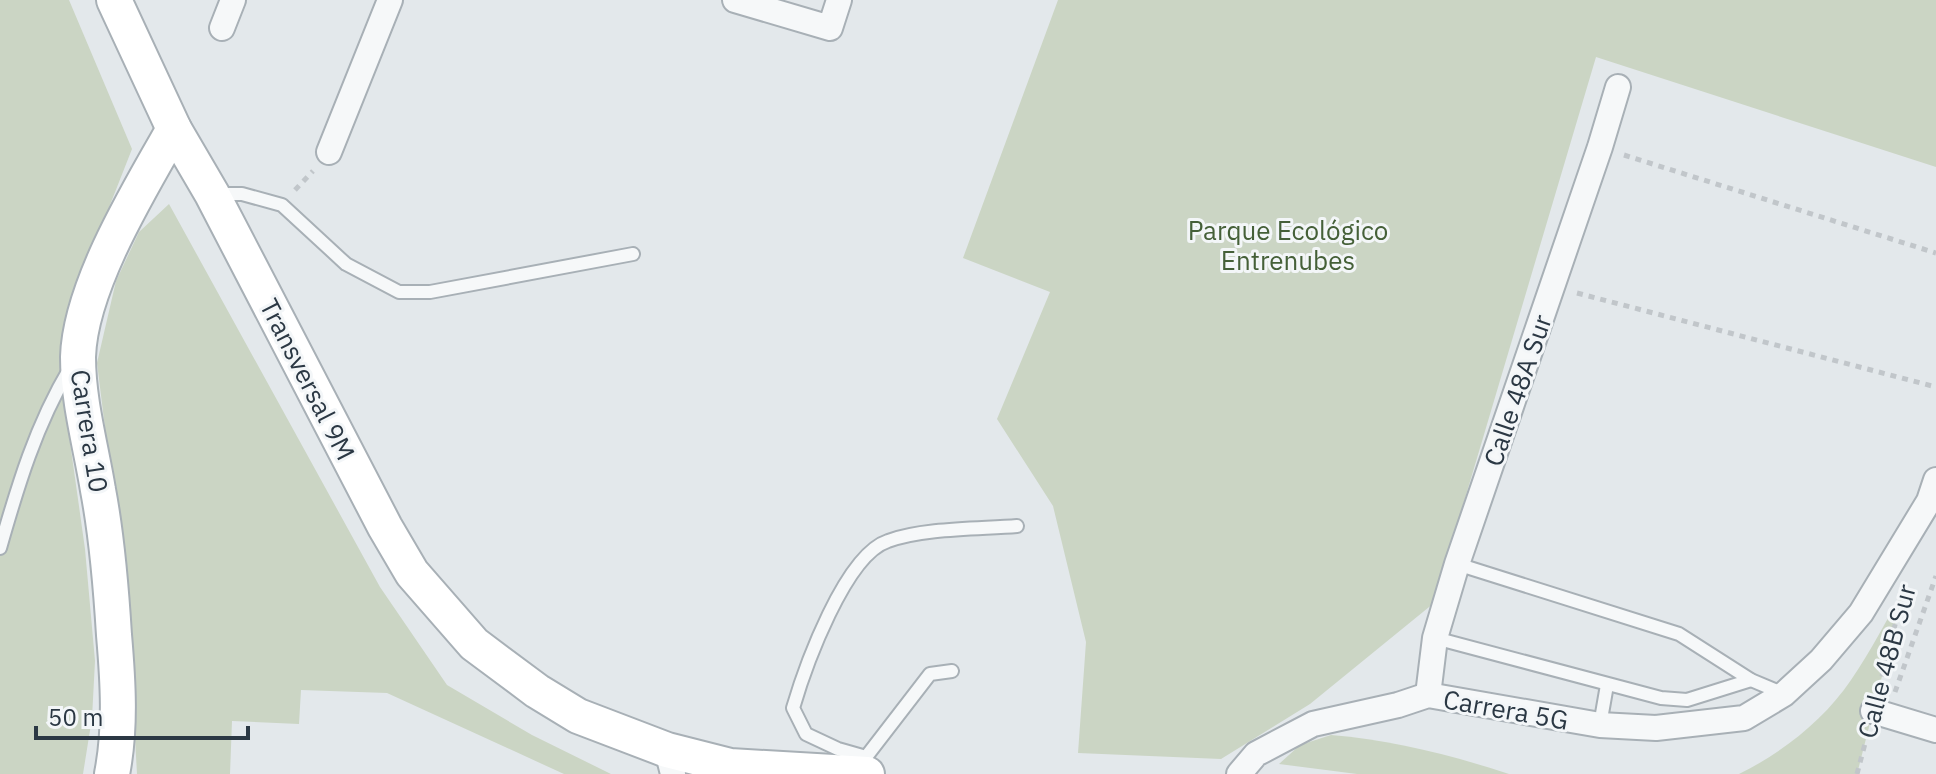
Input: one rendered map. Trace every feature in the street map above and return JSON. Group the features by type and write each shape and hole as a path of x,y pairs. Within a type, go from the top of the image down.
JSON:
{"main road":[{"name":"Transversal 9M","path":"114,0 174,129 212,194 385,527 412,573 474,644 504,668 578,716 670,762 728,770 866,770"},
{"name":"Carrera 10","path":"119,767 117,679 108,562 80,390 78,355 85,315 99,275 126,217 174,129"}],"street":[{"path":"222,28 233,0"},
{"path":"329,152 390,0"},
{"path":"735,0 830,28 839,0"},
{"name":"Calle 48A Sur","path":"1428,695 1435,638 1457,564 1618,87"},
{"name":"Calle 48B Sur","path":"1744,718 1784,694 1821,660 1861,613 1929,501 1936,480"},
{"name":"Carrera 5G","path":"1239,774 1256,754 1313,724 1428,695 1600,725 1656,728 1744,718"},
{"path":"1880,714 1936,730"}],"lane":[{"path":"212,194 242,194 282,205 346,264 399,292 430,292 633,254"},
{"path":"0,548 20,477 46,409 78,355"},
{"path":"952,671 930,674 866,770 838,749 806,734 793,708 805,666 854,568 886,541 923,534 1017,526"},
{"path":"1457,564 1679,634 1751,680 1784,694"},
{"path":"1435,638 1661,698 1687,700 1751,680"},
{"path":"1600,725 1607,685"}],"path":[{"path":"1600,147 1936,253"},
{"path":"282,205 329,152"},
{"path":"1553,286 1936,387"},
{"path":"1880,714 1936,576"},
{"name":"Calle 48B Sur","path":"1857,774 1880,714 1904,590"}],"green space":[{"path":"0,0 69,0 132,149 71,304 60,371 85,549 95,661 92,718 83,774 0,774"},
{"name":"Parque Ecológico Entrenubes","path":"1058,0 1936,0 1936,167 1596,57 1434,603 1310,704 1221,759 1078,753 1086,642 1053,506 997,419 1050,292 963,258"},
{"path":"169,204 380,587 447,685 532,735 611,774 564,774 387,693 301,690 299,724 232,721 230,774 137,774 124,542 97,363 116,281 139,232"},
{"path":"1904,590 1857,774 1739,774 1786,746 1828,709 1858,669"},
{"path":"1331,735 1421,749 1509,774 1357,774 1279,764 1300,745"}]}
